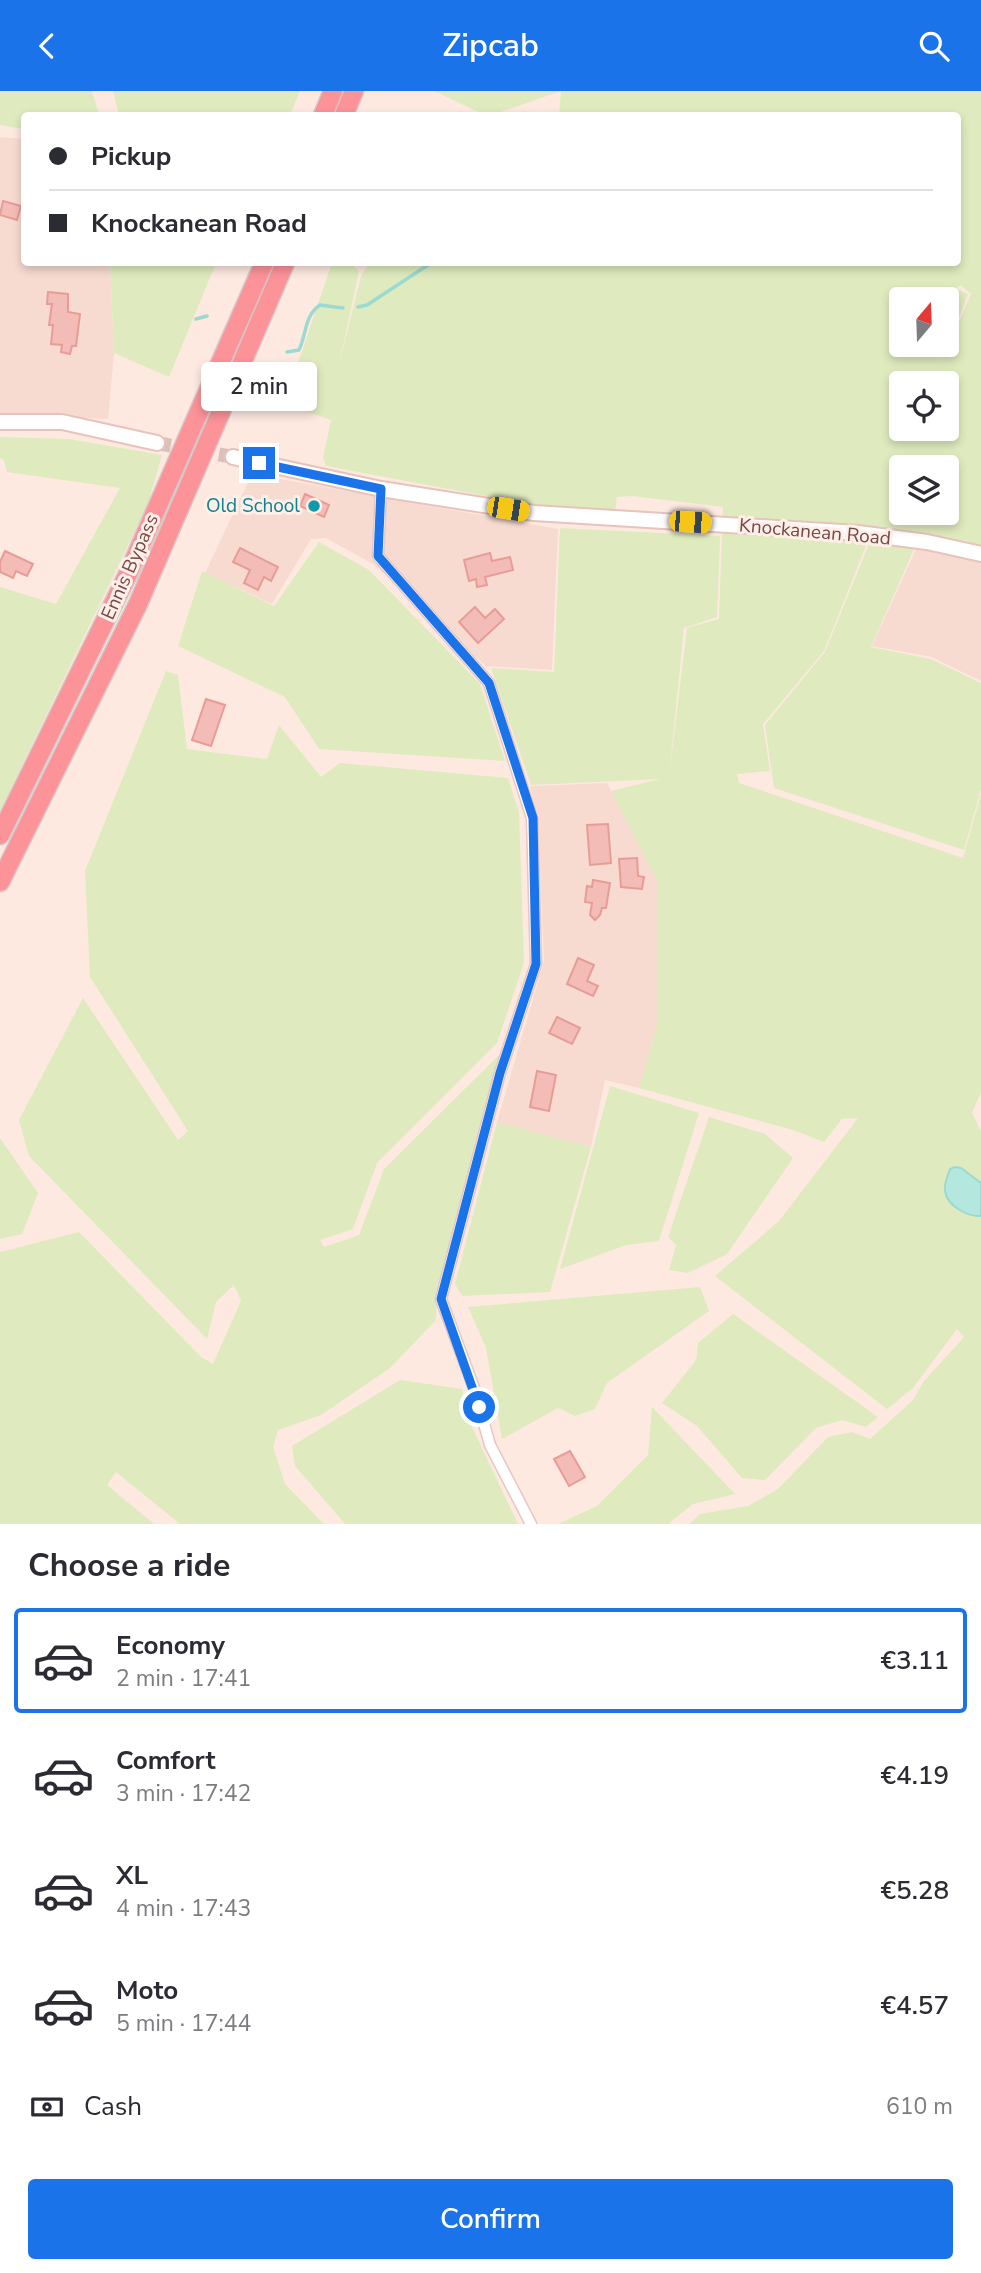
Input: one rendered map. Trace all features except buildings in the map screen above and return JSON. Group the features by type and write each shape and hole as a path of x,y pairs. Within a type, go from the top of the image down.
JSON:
{"highway":[{"path":"324,112 333,91"},
{"path":"345,112 354,91"},
{"name":"Ennis Bypass","path":"0,835 128,574 263,266"},
{"name":"Ennis Bypass","path":"0,882 138,604 284,266"}],"street":[{"path":"0,422 62,422 157,443"},
{"name":"Knockanean Road","path":"233,457 381,489 534,513 858,533 927,542 981,554"},
{"path":"381,489 378,556 489,683 533,818 536,964 500,1073 441,1299 474,1388 490,1445 531,1524"}],"shaded area":[{"path":"0,137 21,139 21,266 110,266 114,353 108,419 0,415"},
{"path":"252,474 558,529 552,670 486,666 373,564 326,538 311,539 272,604 205,573"},
{"path":"917,547 981,562 981,681 931,657 872,646"},
{"path":"607,783 657,880 657,1026 639,1088 605,1080 591,1147 497,1122 544,961 538,820 530,786"}],"green space":[{"path":"0,91 92,91 98,112 21,112 21,128 0,125"},
{"path":"113,91 300,91 291,112 118,112"},
{"path":"434,91 561,91 501,112 479,112"},
{"path":"561,91 981,91 981,546 873,528 824,651 763,724 770,771 737,774 739,783 963,858 981,794 981,1092 972,1113 981,1131 981,1524 689,1524 700,1514 748,1506 778,1489 828,1437 852,1432 870,1439 913,1400 924,1381 964,1337 957,1329 913,1388 887,1409 715,1276 779,1221 858,1118 842,1119 824,1142 793,1130 639,1088 657,1026 657,880 611,791 660,779 531,785 491,668 554,672 560,528 720,536 717,617 684,628 669,777 687,628 719,619 723,507 632,496 617,497 615,511 534,505 326,466 323,458 331,420 284,404 331,266 353,266 359,271 339,365 361,276 367,266 961,266 961,112 559,112"},
{"path":"110,266 215,266 169,377 114,353"},
{"path":"959,290 968,294 959,317"},
{"path":"0,437 69,439 162,455 148,504 0,811 0,587 56,604 120,488 7,472 4,460 0,458"},
{"path":"871,539 915,547 871,647 931,659 981,683 981,789 964,850 774,788 765,725 825,652"},
{"path":"319,542 369,570 480,684 505,761 319,749 285,697 178,646 202,571 274,606"},
{"path":"166,671 178,675 187,749 267,759 279,725 321,777 340,763 508,778 519,812 524,963 497,1043 377,1163 353,1229 320,1240 324,1247 359,1235 384,1169 502,1052 437,1298 436,1320 390,1368 321,1415 278,1430 273,1447 285,1484 324,1524 180,1524 116,1472 107,1485 154,1524 0,1524 0,1252 79,1232 201,1357 213,1364 241,1301 234,1285 216,1302 207,1339 29,1156 19,1120 83,998 178,1140 188,1131 90,977 85,871"},
{"path":"610,1086 699,1113 659,1241 626,1245 560,1269"},
{"path":"709,1117 765,1134 793,1158 727,1254 688,1273 669,1270 676,1245 668,1237"},
{"path":"497,1122 591,1147 550,1292 462,1296 455,1284"},
{"path":"0,1138 38,1193 22,1234 0,1239"},
{"path":"700,1287 709,1311 607,1383 595,1409 575,1416 558,1408 502,1439 486,1348 468,1307"},
{"path":"733,1314 878,1417 866,1427 842,1420 816,1428 765,1480 742,1478 697,1426 662,1403 696,1360 698,1343"},
{"path":"400,1380 462,1389 472,1427 518,1524 345,1524 295,1466 292,1446"},
{"path":"652,1407 735,1494 693,1504 668,1524 558,1524 597,1506 648,1455"}],"water":[{"path":"961,1168 981,1183 981,1216 970,1215 959,1209 947,1196 946,1180 950,1169"}],"waterway":[{"path":"358,307 367,305 426,266"},
{"path":"287,352 299,350 308,320 320,305 343,308"},
{"path":"196,319 207,316"}],"tunnel":[{"path":"157,443 233,457"}],"place":[{"name":"Old School","path":"314,506"}],"route":[{"path":"259,463 381,489 378,556 489,683 533,818 536,964 500,1073 441,1299 479,1407"}]}
